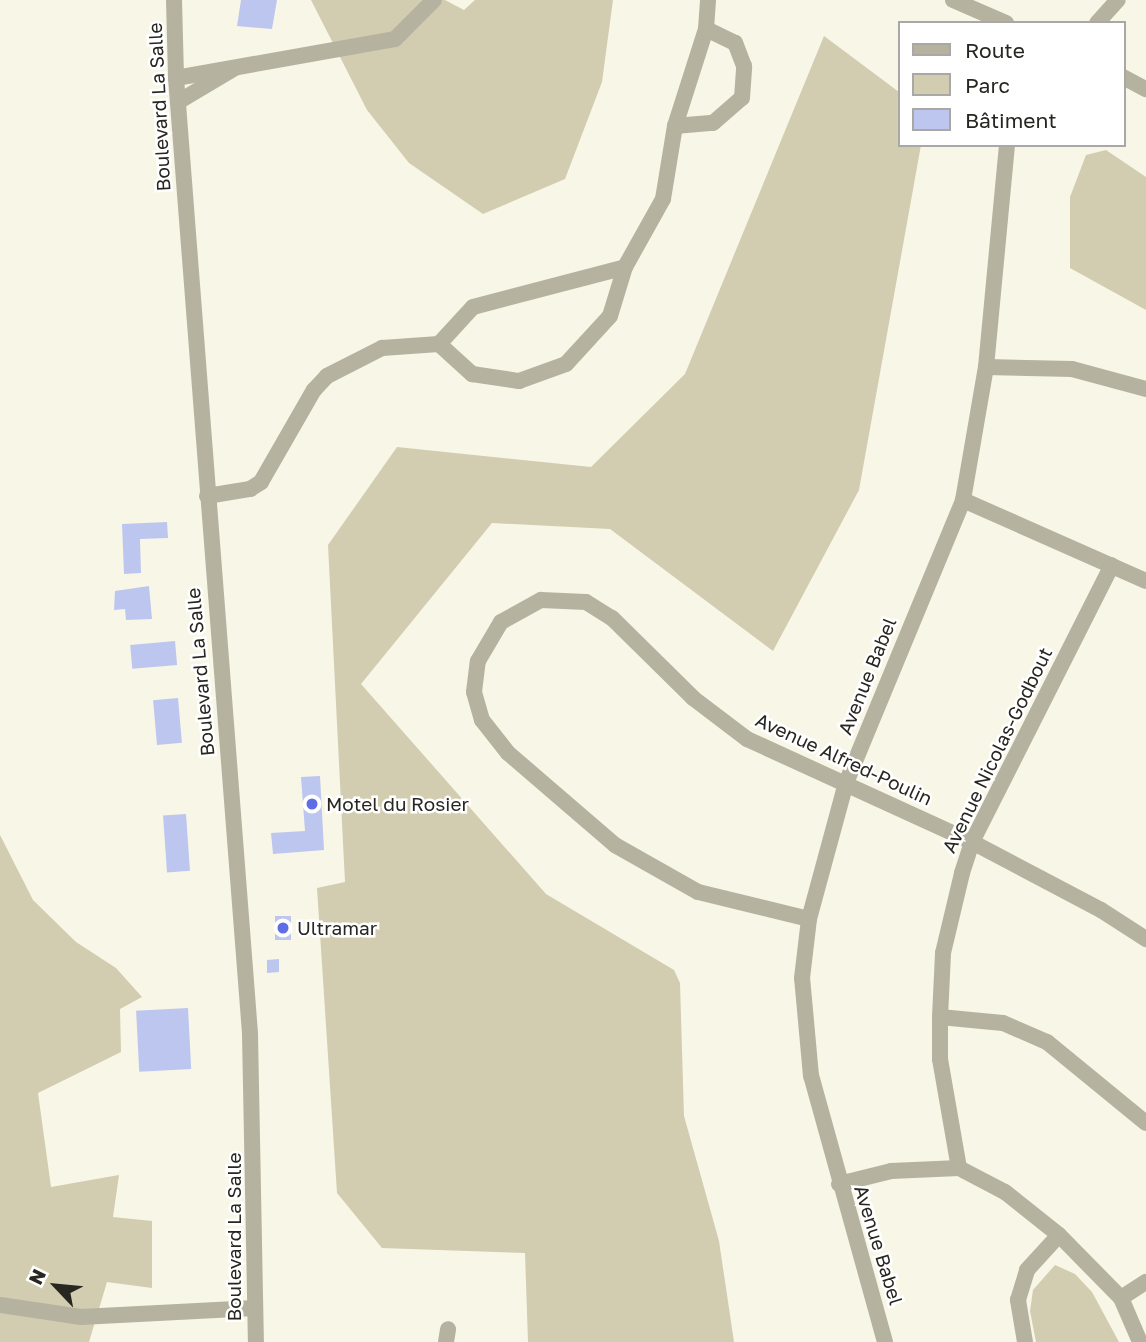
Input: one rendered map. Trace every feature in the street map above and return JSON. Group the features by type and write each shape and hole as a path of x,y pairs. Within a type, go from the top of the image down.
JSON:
{"street":[{"name":"Boulevard La Salle","path":"174,0 176,78 250,1034 256,1342"},
{"path":"176,78 395,38 434,0"},
{"path":"207,496 250,489 261,482 314,390 327,376 382,348 439,345 472,373 519,381 566,364 610,316 625,267 663,199 675,127 706,29 708,0"},
{"path":"953,0 1001,21"},
{"path":"1099,21 1118,0"},
{"path":"968,8 975,21"},
{"path":"675,127 713,123 742,97 744,66 735,43 706,29"},
{"path":"178,102 237,66"},
{"path":"1125,78 1146,89"},
{"name":"Avenue Babel","path":"885,1342 811,1076 802,978 809,919 846,783 963,500 986,367 1007,147"},
{"path":"439,345 473,307 625,267"},
{"path":"986,367 1072,369 1146,389"},
{"path":"963,500 1146,581"},
{"name":"Avenue Nicolas-Godbout","path":"959,1168 940,1059 943,953 972,842 1112,565"},
{"name":"Avenue Alfred-Poulin","path":"809,919 698,892 615,845 508,753 482,720 474,692 478,661 501,622 541,600 586,602 612,618 693,698 747,739 972,842 1101,910 1146,939"},
{"path":"940,1017 1003,1023 1047,1042 1146,1124"},
{"path":"839,1184 891,1171 959,1168 1005,1192 1059,1235 1121,1298 1140,1342"},
{"path":"1025,1342 1018,1300 1027,1270 1059,1235"},
{"path":"1121,1298 1146,1282"},
{"path":"0,1305 81,1317 255,1308"}],"green space":[{"path":"311,0 445,0 464,10 475,0 613,0 602,82 565,179 483,214 409,163 367,110"},
{"path":"824,36 898,91 898,147 921,147 859,490 773,651 610,529 492,523 361,684 546,894 674,970 680,983 684,1116 719,1241 734,1342 528,1342 525,1253 382,1248 337,1193 317,888 345,882 328,545 397,447 591,467 685,374"},
{"path":"1106,150 1146,177 1146,310 1070,268 1070,197 1086,155"},
{"path":"0,835 33,900 76,942 116,968 142,997 120,1009 121,1052 38,1093 51,1187 119,1175 113,1217 152,1221 152,1288 107,1282 89,1342 0,1342"},
{"path":"1055,1265 1075,1274 1092,1292 1119,1342 1036,1342 1030,1311 1033,1290"}],"building":[{"path":"241,0 277,0 272,29 237,26"},
{"path":"167,522 168,538 140,539 141,573 124,574 122,524"},
{"path":"149,586 152,619 126,620 125,609 114,610 115,591"},
{"path":"175,641 177,665 132,669 130,645"},
{"path":"178,698 182,743 157,745 153,700"},
{"name":"Motel du Rosier","path":"320,776 324,850 273,854 271,833 305,831 301,777"},
{"path":"186,814 190,871 167,872 163,816"},
{"name":"Ultramar","path":"275,916 291,916 291,940 275,940"},
{"path":"279,959 279,972 267,973 267,960"},
{"path":"188,1008 191,1069 139,1072 136,1011"}],"place":[{"name":"Motel du Rosier","path":"312,804"},
{"name":"Ultramar","path":"283,928"}]}
